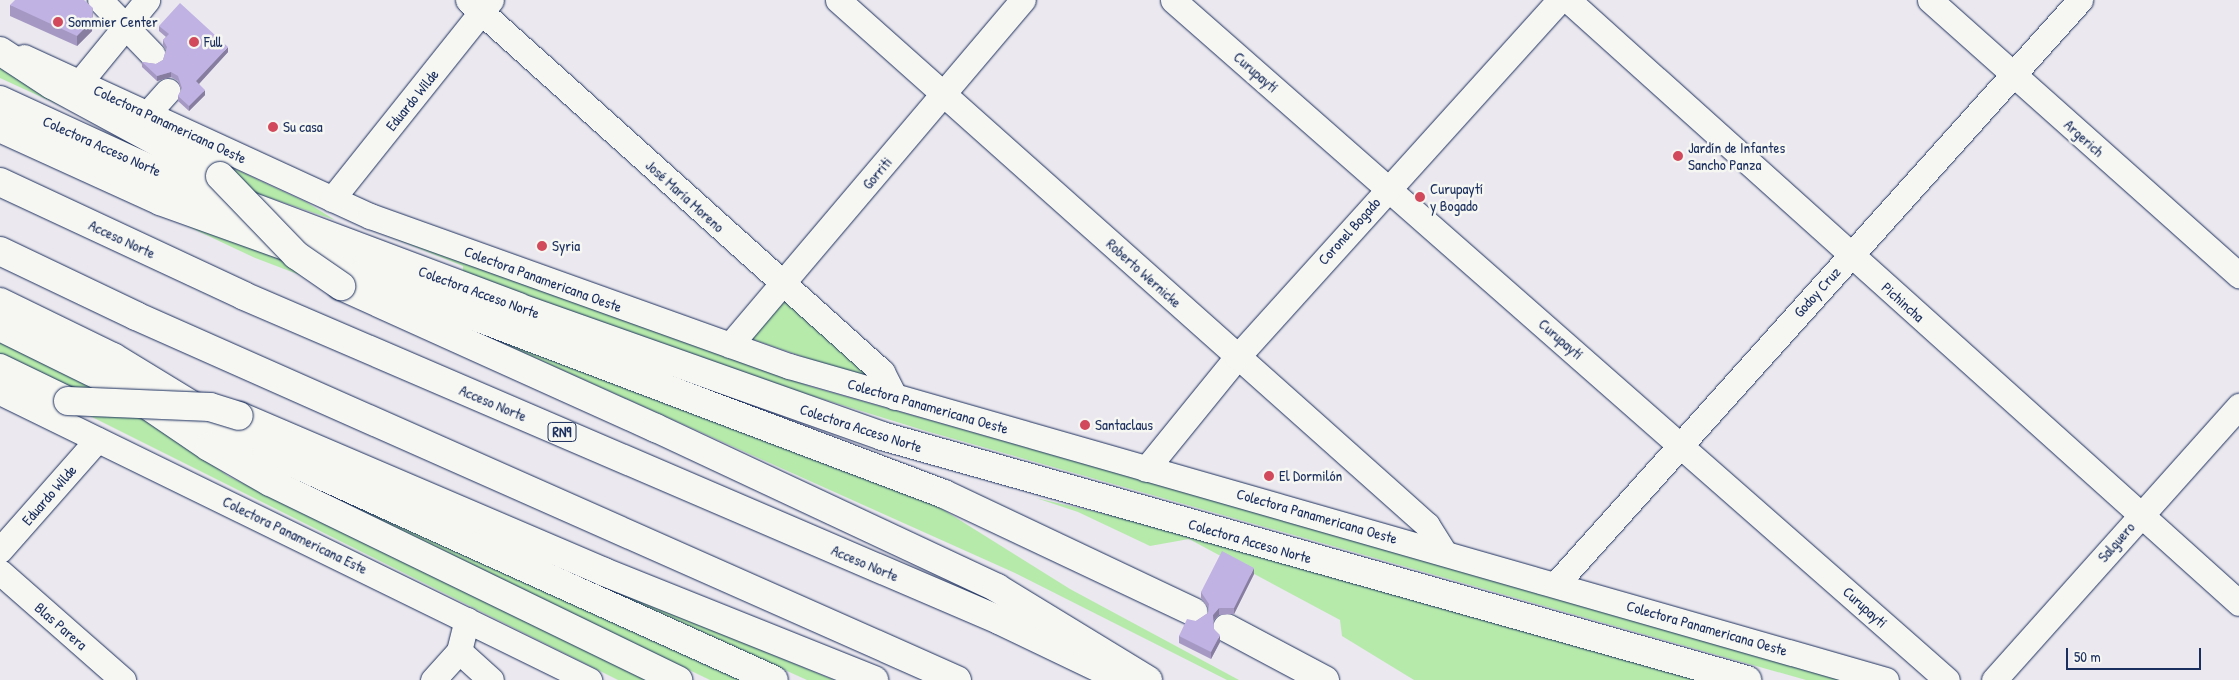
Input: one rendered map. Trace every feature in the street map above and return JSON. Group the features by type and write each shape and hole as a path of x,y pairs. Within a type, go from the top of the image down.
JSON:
{"highway":[{"path":"0,51 52,85 220,176 296,255 341,286 656,428 997,588 1148,680"},
{"name":"Colectora Acceso Norte","path":"0,100 150,168 545,317 882,436 1747,680"},
{"path":"0,128 160,201 363,274 944,494 1194,612"},
{"name":"Acceso Norte","path":"0,182 244,296 999,620 1124,680"},
{"path":"0,251 136,316 957,680"},
{"path":"0,302 113,357 267,451 774,680"},
{"path":"0,326 116,384 208,447 270,482 678,680"},
{"path":"0,368 68,401 210,407 239,416 604,572 874,680"},
{"path":"1227,628 1325,680"}],"street":[{"path":"100,0 126,23 153,55"},
{"path":"80,82 126,23 147,0"},
{"name":"Roberto Wernicke","path":"838,0 1427,525 1444,552"},
{"name":"Gorriti","path":"730,345 783,285 1023,0"},
{"name":"Curupaytí","path":"1173,0 1681,444 1947,680"},
{"name":"Coronel Bogado","path":"1146,469 1237,357 1560,0"},
{"name":"Pichincha","path":"1568,0 2239,603"},
{"name":"Argerich","path":"1930,0 2239,275"},
{"name":"Godoy Cruz","path":"1556,584 1850,255 2014,76 2080,0"},
{"name":"Eduardo Wilde","path":"332,200 480,4"},
{"name":"José María Moreno","path":"480,4 783,285 882,372 895,398"},
{"name":"Colectora Panamericana Oeste","path":"0,46 332,200 548,282 730,345 895,398 1444,552 1886,680"},
{"path":"147,114 168,91"},
{"name":"Colectora Panamericana Este","path":"0,392 589,680"},
{"name":"Salguero","path":"1994,680 2140,514 2239,406"},
{"name":"Eduardo Wilde","path":"0,550 97,440"},
{"name":"Blas Parera","path":"0,572 123,680"},
{"path":"433,680 459,651 467,620"},
{"path":"459,651 491,680"}],"green space":[{"path":"0,66 113,130 0,78"},
{"path":"49,161 276,249 313,280 253,257"},
{"path":"224,164 306,202 335,220 247,190"},
{"path":"375,231 812,387 1851,680 1806,680 926,431 803,393 518,293 463,272 463,266"},
{"path":"787,296 870,375 864,378 749,338"},
{"path":"497,334 934,504 1070,589 1239,680 1227,680 1015,573 493,339"},
{"path":"0,335 104,387 228,476 646,680 618,680 88,415 0,355"},
{"path":"270,468 758,680 710,680"},
{"path":"1036,498 1114,516 1702,680 1414,680 1342,636 1340,620 1189,539 1150,546 1078,512"},
{"path":"408,501 747,644 834,680 807,680"}],"building":[{"name":"Sommier Center","path":"15,0 84,0 93,8 92,21 77,36 10,5"},
{"path":"180,3 228,47 196,81 205,90 189,106 178,96 182,88 178,76 171,72 157,76 142,62 156,64 163,60 167,47 163,40 169,34 159,26"},
{"path":"1222,551 1254,568 1234,608 1219,608 1213,615 1214,629 1220,635 1211,652 1179,636 1187,619 1196,621 1208,613 1209,604 1201,592"}],"place":[{"name":"Sommier Center","path":"58,22"},
{"name":"Full","path":"194,42"},
{"name":"Su casa","path":"273,127"},
{"name":"Jardín de Infantes Sancho Panza","path":"1678,156"},
{"name":"Curupaytí y Bogado","path":"1420,197"},
{"name":"Syria","path":"542,246"},
{"name":"Santaclaus","path":"1085,425"},
{"name":"El Dormilón","path":"1269,476"}]}
